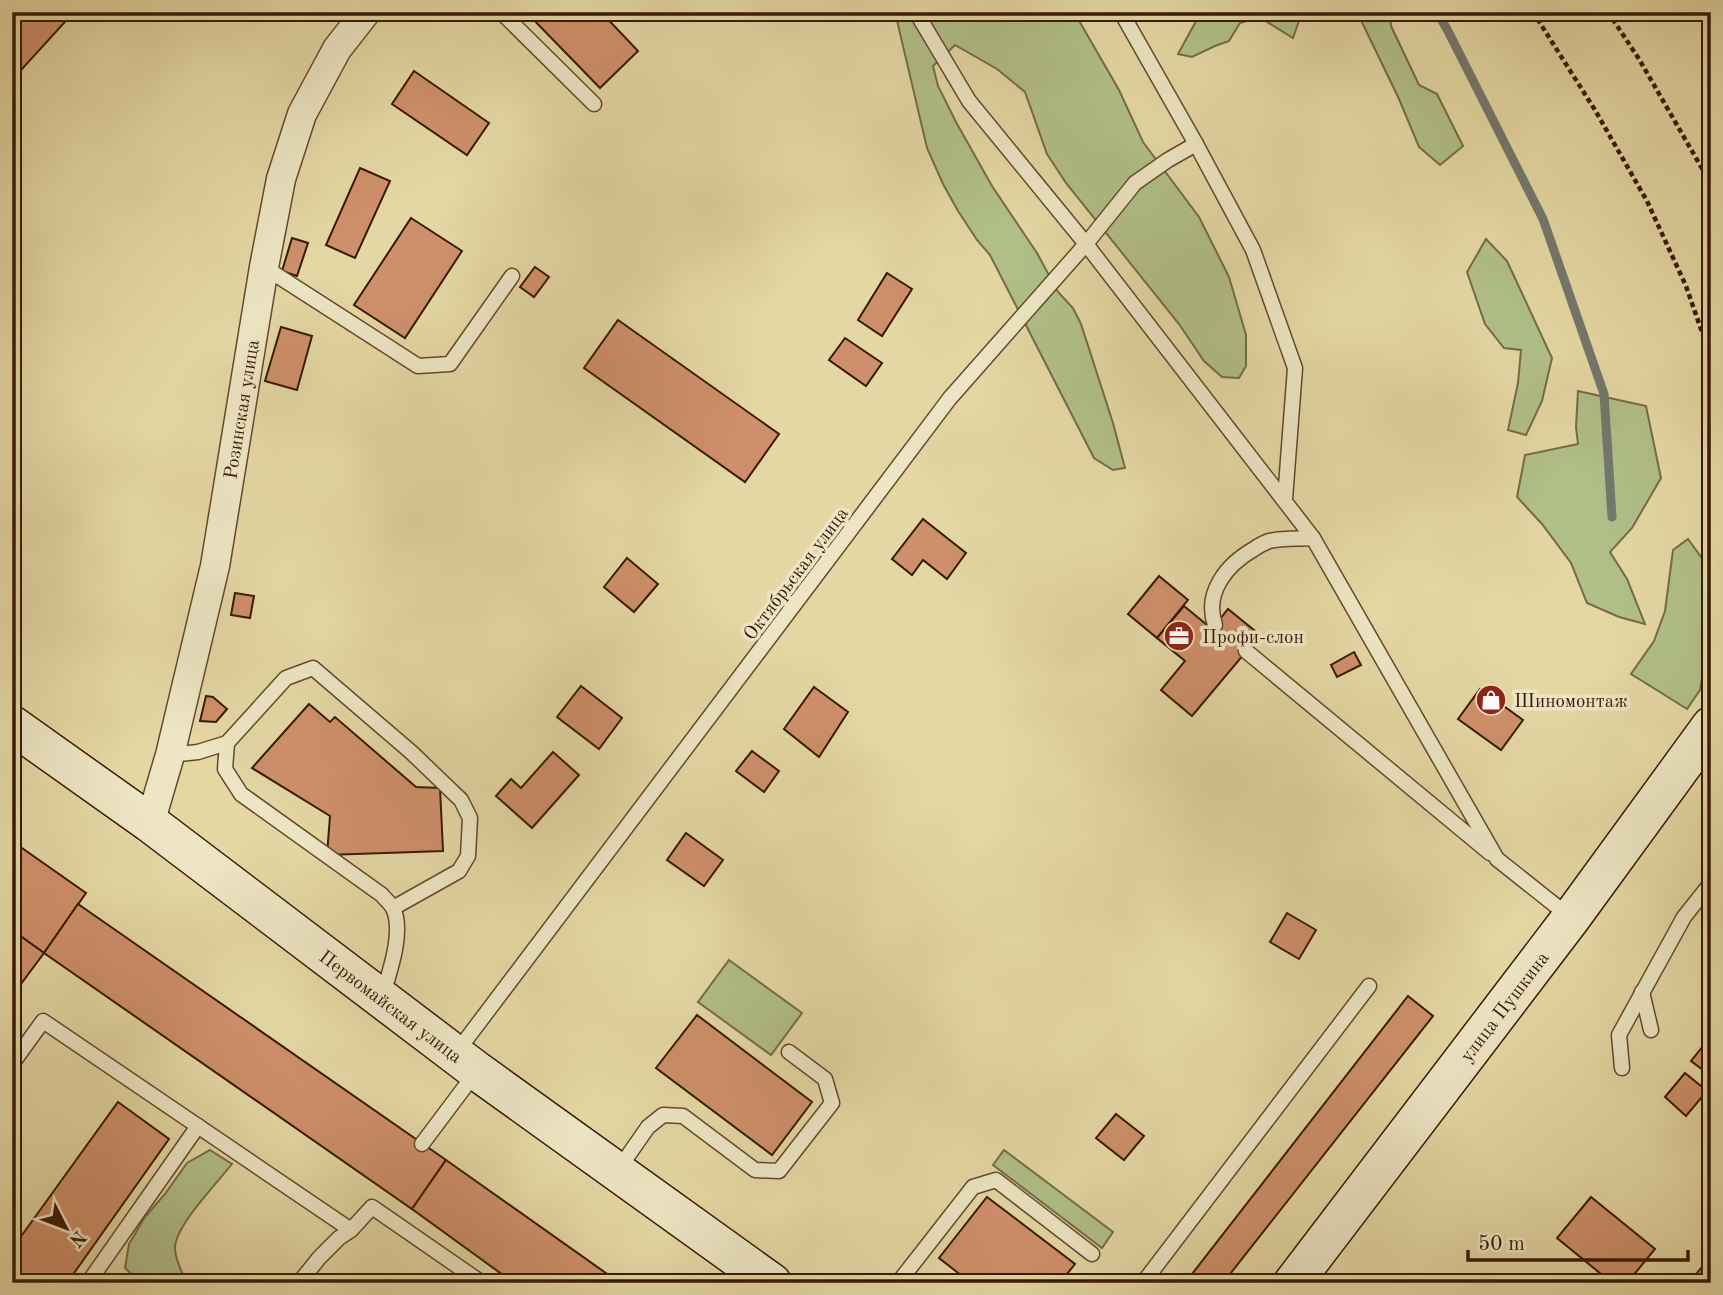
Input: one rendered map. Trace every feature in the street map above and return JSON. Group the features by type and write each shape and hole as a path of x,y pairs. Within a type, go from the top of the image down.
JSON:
{"street":[{"name":"Розинская улица","path":"150,823 170,755 215,566 281,179 302,114 337,49 366,12"},
{"name":"улица Пушкина","path":"1293,1283 1571,918 1711,726"},
{"name":"Первомайская улица","path":"15,732 150,823 466,1063 772,1283"}],"lane":[{"path":"501,12 594,104"},
{"path":"916,12 969,100 1086,244 1313,538 1497,859"},
{"path":"1121,12 1253,250 1295,368 1285,499"},
{"name":"Октябрьская улица","path":"422,1144 466,1063 950,398 1086,244 1135,183 1196,144"},
{"path":"264,267 418,366 450,364 512,276"},
{"path":"1215,625 1211,615 1212,600 1218,581 1241,556 1267,541 1313,538"},
{"path":"1246,651 1571,918"},
{"path":"170,755 198,752 227,743 286,678 313,668 411,752 461,800 470,818 468,856 459,871 393,908"},
{"path":"227,743 225,769 241,794 382,895 393,908 398,933 382,998"},
{"path":"1622,1068 1619,1035 1684,917 1711,883"},
{"path":"1143,1283 1369,986"},
{"path":"1642,992 1651,1030"},
{"path":"12,1064 43,1021 351,1230"},
{"path":"617,1171 648,1127 663,1115 683,1116 755,1170 779,1171 832,1103 825,1079 789,1052"},
{"path":"96,1280 198,1126"},
{"path":"898,1283 973,1187 996,1180 1092,1254"},
{"path":"299,1283 319,1258 372,1208 482,1283"}],"path":[{"path":"1533,12 1595,110 1647,201 1686,286 1711,358"},
{"path":"1608,12 1639,59 1711,184"}],"green space":[{"path":"895,12 1074,12 1119,90 1143,142 1199,217 1229,277 1246,335 1246,366 1239,378 1222,377 1204,361 1179,324 1066,183 1047,154 1025,92 997,69 955,45 933,66 938,86 992,186 1081,324 1125,468 1113,470 1094,458 990,255 977,240 943,184 927,148"},
{"path":"1201,12 1302,12 1293,38 1259,17 1240,23 1229,41 1192,57 1178,54"},
{"path":"1357,12 1390,12 1391,26 1419,85 1437,94 1463,146 1440,165 1419,147"},
{"path":"1486,239 1507,261 1552,358 1542,401 1526,435 1508,430 1518,383 1521,350 1504,348 1485,324 1467,272"},
{"path":"1578,391 1646,406 1661,478 1632,528 1610,552 1627,579 1645,624 1619,617 1587,603 1571,563 1542,524 1517,497 1525,455 1578,444"},
{"path":"1688,539 1704,561 1711,577 1711,650 1704,666 1700,690 1687,709 1631,674 1654,641 1665,611 1673,550"},
{"path":"729,960 802,1013 771,1055 698,1002"},
{"path":"210,1150 232,1164 190,1215 178,1237 176,1254 188,1283 141,1283 125,1268 129,1244 145,1217 187,1163"},
{"path":"1004,1150 1113,1232 1102,1248 993,1165"}],"building":[{"path":"29,12 74,12 12,80 12,31"},
{"path":"526,12 601,12 638,51 600,88"},
{"path":"414,71 489,123 467,155 392,104"},
{"path":"360,168 390,181 355,258 326,245"},
{"path":"411,218 462,251 405,338 354,305"},
{"path":"292,238 308,243 297,276 282,271"},
{"path":"535,267 549,277 534,297 520,287"},
{"path":"887,273 912,289 882,336 858,320"},
{"path":"618,320 779,434 745,482 584,368"},
{"path":"281,327 312,336 297,390 265,381"},
{"path":"845,338 882,363 866,386 829,360"},
{"path":"923,519 966,553 947,579 923,560 912,575 892,559"},
{"path":"627,558 658,584 634,612 604,587"},
{"path":"1159,576 1188,600 1157,638 1128,614"},
{"path":"235,593 254,596 250,618 231,615"},
{"path":"1184,606 1212,629 1228,609 1260,635 1192,716 1161,690 1185,661 1157,638"},
{"path":"1354,652 1361,665 1337,677 1331,665"},
{"path":"581,686 622,718 599,749 557,717"},
{"path":"814,687 848,712 819,757 784,729"},
{"path":"1480,689 1523,720 1501,750 1458,719"},
{"path":"206,696 213,697 227,709 216,722 200,721"},
{"path":"309,704 330,722 335,717 416,787 440,788 443,851 327,855 330,816 252,768"},
{"path":"752,751 779,771 764,792 736,771"},
{"path":"553,752 579,775 532,828 496,796 511,779 521,788"},
{"path":"686,833 723,860 704,886 667,860"},
{"path":"12,841 86,893 44,953 12,930"},
{"path":"78,904 446,1160 412,1209 44,953"},
{"path":"1287,913 1316,930 1299,959 1270,942"},
{"path":"12,930 44,953 12,996"},
{"path":"1408,996 1433,1016 1223,1283 1185,1283"},
{"path":"697,1015 812,1102 772,1155 656,1068"},
{"path":"1711,1036 1711,1076 1691,1061"},
{"path":"1685,1073 1707,1091 1686,1116 1665,1097"},
{"path":"118,1102 169,1139 67,1283 12,1283 12,1249"},
{"path":"1116,1114 1144,1136 1124,1160 1096,1138"},
{"path":"446,1160 620,1283 514,1283 412,1209"},
{"path":"987,1197 1075,1264 1067,1274 1068,1283 971,1283 939,1258"},
{"path":"1591,1197 1655,1249 1627,1283 1612,1283 1557,1238"},
{"path":"1701,1268 1711,1275 1711,1283 1689,1283"}],"waterway":[{"path":"1437,12 1543,219 1604,394 1612,517"}],"place":[{"name":"Профи-слон","path":"1179,636"},
{"name":"Шиномонтаж","path":"1491,700"}]}
